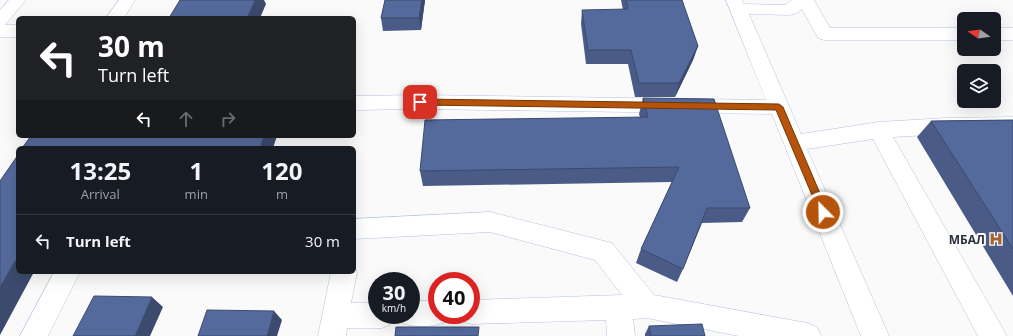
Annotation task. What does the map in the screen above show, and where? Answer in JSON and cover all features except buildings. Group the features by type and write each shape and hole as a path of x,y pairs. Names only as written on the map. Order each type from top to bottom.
{"street":[{"path":"0,22 18,0"},
{"path":"116,16 127,0"},
{"path":"875,336 736,5 789,10 804,0 824,34 957,34"},
{"path":"0,31 16,31"},
{"path":"1001,34 1013,34"},
{"path":"356,103 420,102 779,107"},
{"path":"794,142 879,130 946,126 1013,125"},
{"path":"879,130 993,336"},
{"path":"356,229 490,222 603,252 647,306"},
{"path":"34,336 66,274"},
{"path":"344,274 334,326 368,318"},
{"path":"480,312 647,306 807,336"},
{"path":"618,307 621,336"}],"place":[{"name":"МБАЛ","path":"996,239"}],"route":[{"path":"420,102 779,107 823,212"}]}
